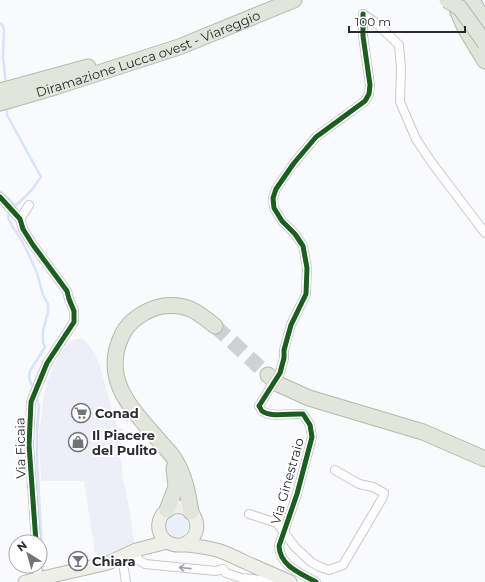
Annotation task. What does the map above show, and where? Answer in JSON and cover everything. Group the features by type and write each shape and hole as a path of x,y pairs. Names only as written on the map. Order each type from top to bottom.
{"highway":[{"name":"Diramazione Lucca ovest - Viareggio","path":"0,92 95,64 177,37 262,5 294,0"},
{"path":"448,0 460,8 485,42"},
{"path":"452,0 465,28 485,61"},
{"path":"472,0 485,23"},
{"name":"Diramazione Lucca ovest - Viareggio","path":"0,103 56,87 179,47 262,5"},
{"path":"194,519 187,489 175,459 132,409 122,394 116,379 114,368 115,356 118,342 124,331 144,313 160,307 178,306 188,308 198,312 215,326"},
{"path":"273,379 278,384 309,398 423,432 485,459"},
{"path":"167,450 174,469 176,487 167,510"}],"main road":[{"path":"166,542 160,533 160,518 167,510 180,507 186,509 194,519 205,538 222,552"},
{"path":"48,571 108,563 130,553 166,542 175,545 184,544 189,542 194,537 194,519"},
{"path":"130,553 159,524"},
{"path":"184,544 222,552 286,580"},
{"path":"25,582 35,574"}],"street":[{"path":"273,379 291,325 306,294 307,268 303,246 295,234 282,221 274,208 273,198 276,189 294,163 316,137 364,101 369,94 370,85 368,61 363,36 362,14 375,22 399,45 401,68 400,102 416,139 432,163 485,233"},
{"name":"Via Ficaia","path":"0,197 20,220 23,229 33,245 67,291 74,310 74,322 47,363 31,402 29,445 35,534"},
{"path":"20,220 28,205"},
{"name":"Via Ginestraio","path":"273,379 259,406 262,411 274,415 294,413 303,414 310,425 312,437 297,494 283,531 279,546 279,553 286,565 316,582"},
{"path":"249,514 277,523 295,547 316,564 329,570 343,565 384,493 373,487 359,484 335,470"},
{"path":"222,552 223,569 226,573 241,578 275,581 286,580"},
{"path":"130,553 140,561 151,565 216,571 223,569"},
{"path":"126,582 130,553"}],"shaded area":[{"path":"75,339 83,339 89,345 98,360 116,423 119,428 123,429 120,453 134,543 133,546 96,560 84,481 41,481 39,435 44,395 48,380 59,354 67,344"},
{"path":"177,515 181,516 187,522 187,530 181,536 177,537 173,536 167,530 166,526 167,522 173,516"}],"waterway":[{"path":"0,23 3,26 4,31 3,58 6,85"},
{"path":"7,106 7,115 41,177 30,192 9,212 8,218 28,253 37,273 43,295 48,304 48,312 43,331 43,342 45,347 30,371 29,378 34,390"},
{"path":"0,191 15,205"},
{"path":"36,397 39,406 37,458 41,534"}],"tunnel":[{"path":"215,326 268,375"}],"cycle path":[{"path":"316,582 287,564 280,553 279,546 297,494 312,437 310,425 303,414 271,414 262,411 259,406 280,373 284,358 284,350 291,325 306,294 307,268 303,246 295,234 282,221 274,208 273,198 276,189 294,163 316,137 365,101 369,94 370,85 363,36 363,14"},
{"path":"0,197 20,219 23,229 33,245 67,291 74,311 74,322 47,363 31,402 29,445 35,534"}],"place":[{"name":"Conad","path":"81,413"},
{"name":"Il Piacere del Pulito","path":"78,442"},
{"name":"Chiara","path":"78,561"}]}
